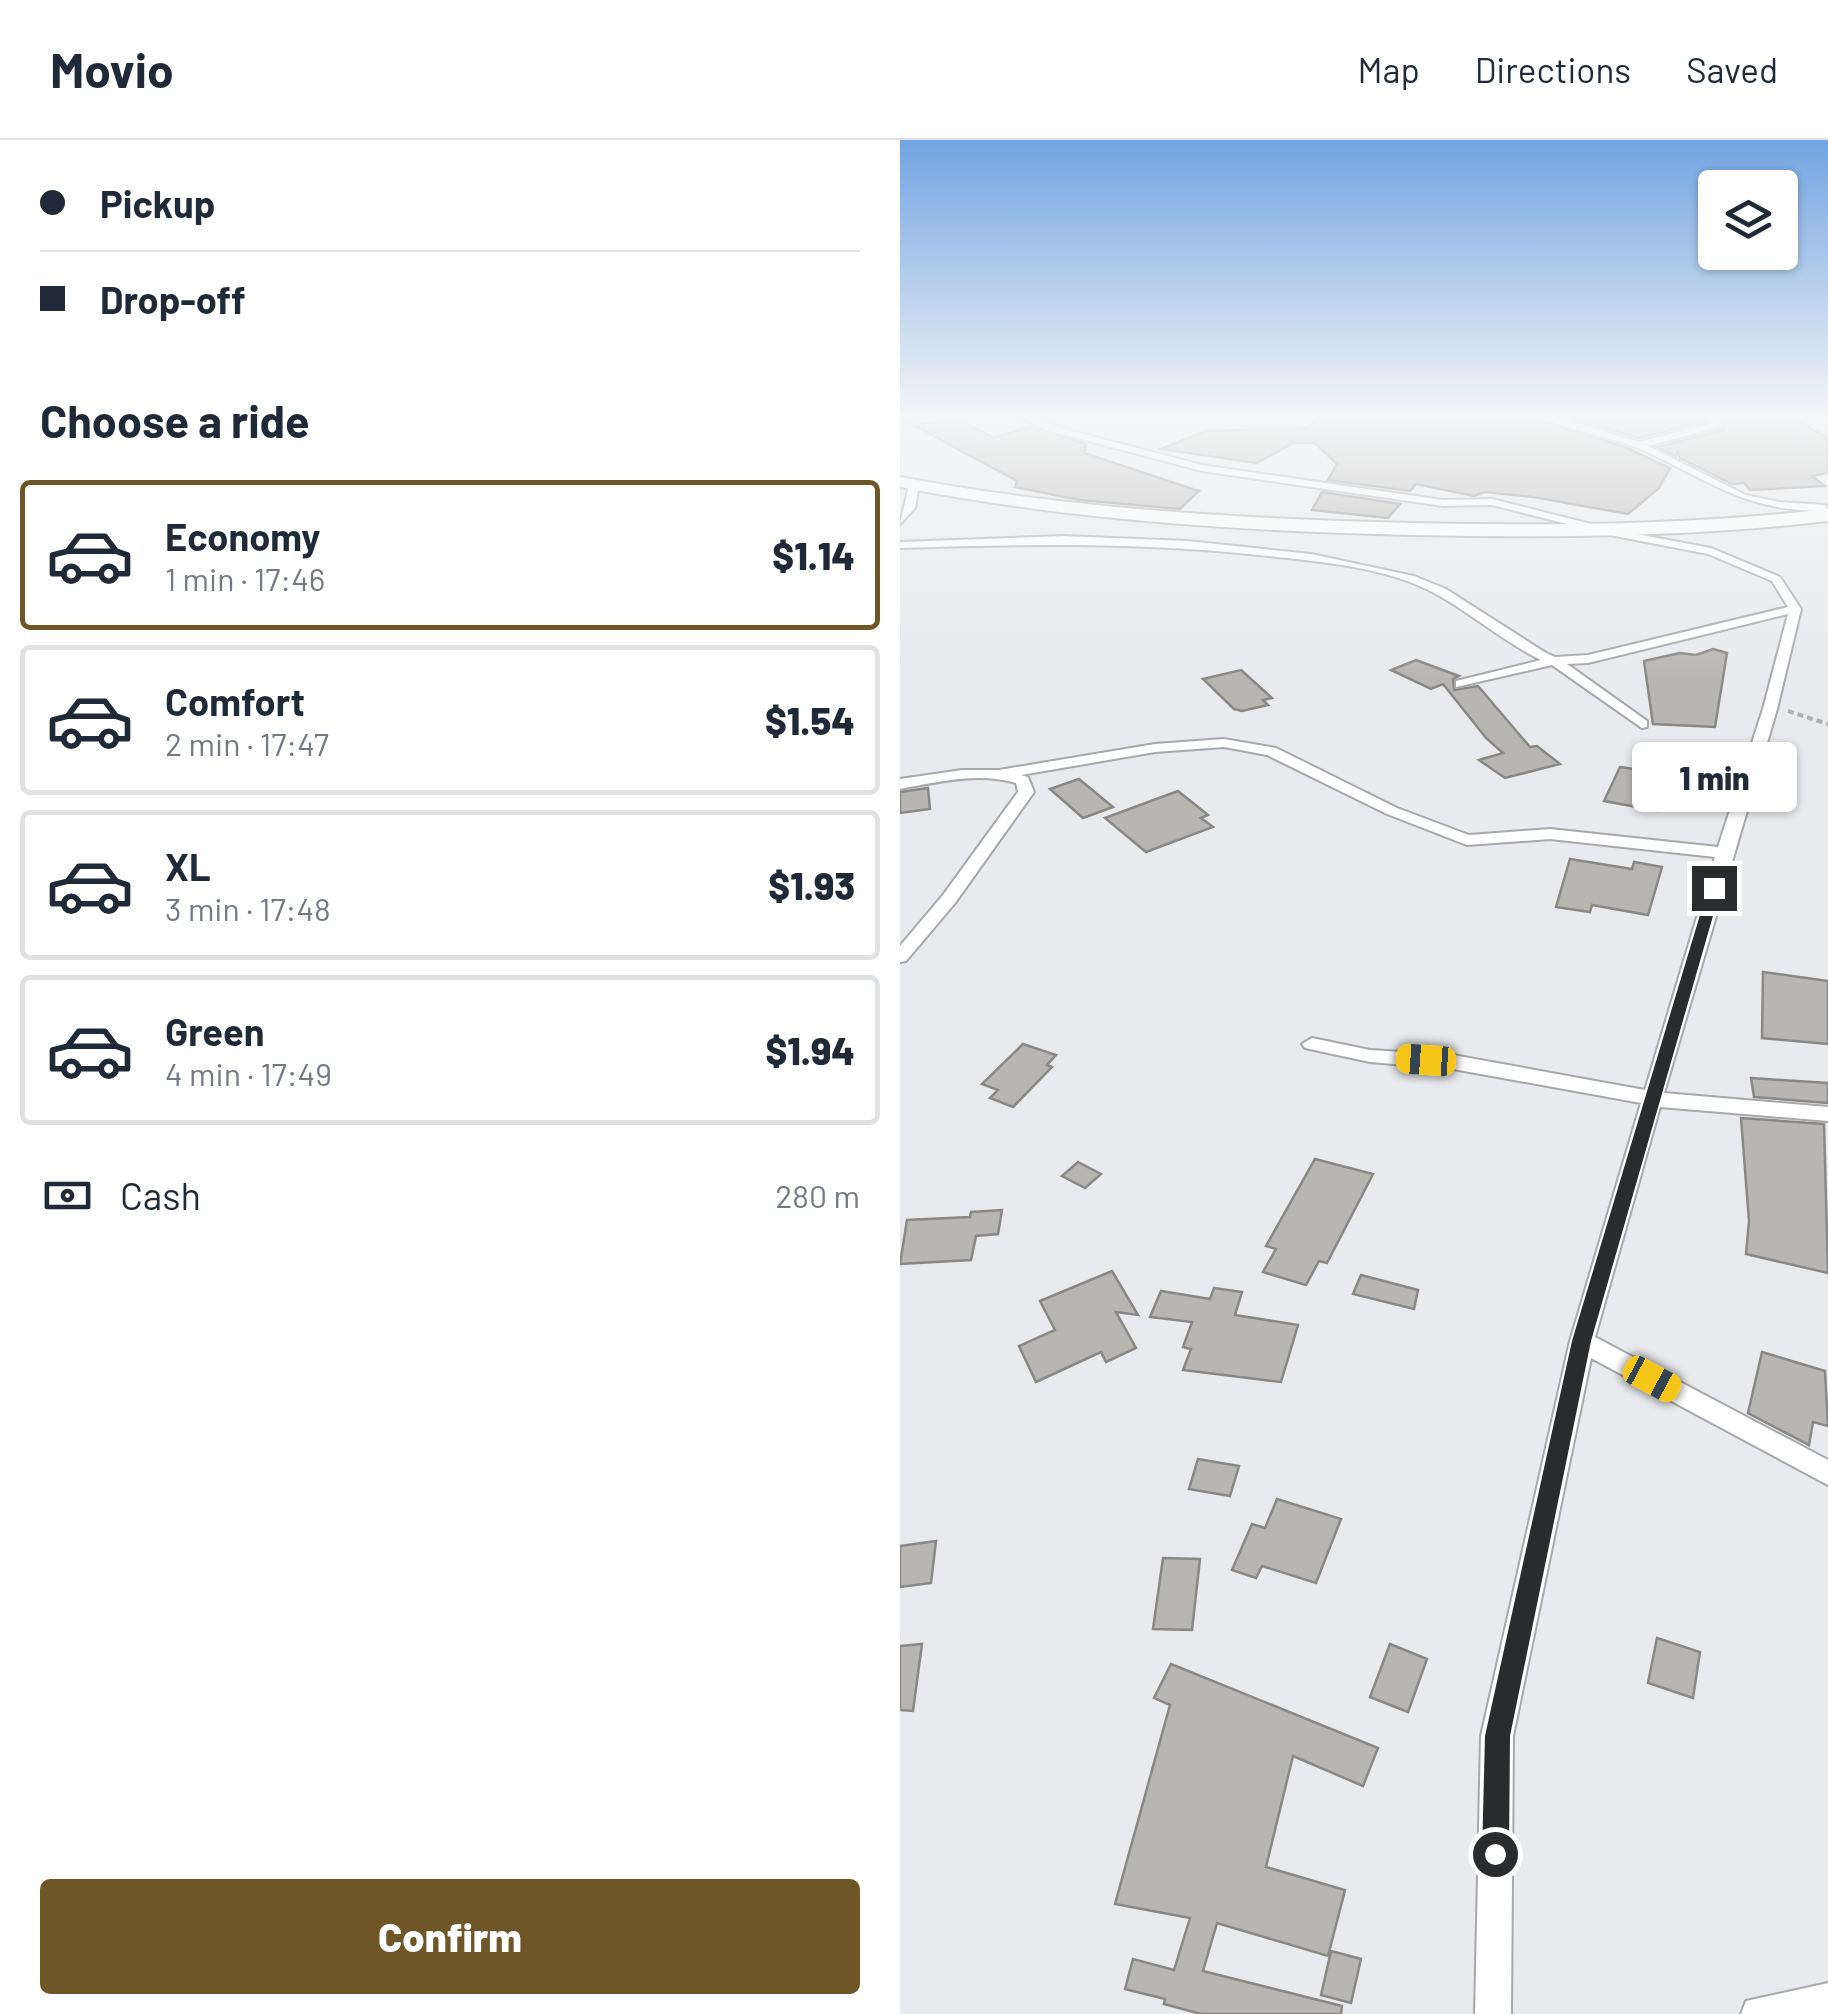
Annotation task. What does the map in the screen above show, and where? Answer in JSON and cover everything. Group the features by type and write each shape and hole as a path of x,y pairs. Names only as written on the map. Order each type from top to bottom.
{"highway":[{"path":"1032,504 1235,523 1615,533 1827,511"}],"street":[{"path":"1493,2014 1498,1736 1582,1341 1656,1097 1724,852 1770,709 1794,609 1776,579 1738,559 1502,504"},
{"path":"1773,504 1827,511"},
{"path":"900,545 1116,540 1311,557 1427,584 1554,661 1642,724"},
{"path":"1461,684 1554,661 1588,659 1794,609"},
{"path":"900,784 974,772 1004,773 1155,748 1224,743 1271,751 1392,811 1468,840 1550,834 1724,852"},
{"path":"900,957 1026,792 1024,780 1004,773"},
{"path":"1312,1044 1370,1056 1453,1062 1679,1103 1828,1114"},
{"path":"1582,1341 1828,1473"},
{"path":"1759,2014 1828,2001"}],"path":[{"path":"1770,709 1828,724"}],"building":[{"path":"1129,504 1185,504 1180,509"},
{"path":"1315,504 1400,504 1388,518 1312,510"},
{"path":"1575,504 1639,504 1628,514"},
{"path":"1713,649 1727,653 1715,727 1653,724 1644,661"},
{"path":"1416,660 1459,676 1453,679 1454,690 1478,686 1530,747 1537,746 1560,764 1505,778 1479,760 1503,753 1443,684 1431,689 1391,670"},
{"path":"1241,670 1272,698 1263,700 1268,705 1234,709 1203,679"},
{"path":"1620,767 1675,775 1659,811 1604,801"},
{"path":"1079,779 1113,807 1083,818 1050,789"},
{"path":"928,788 930,809 900,813 900,792"},
{"path":"1178,791 1208,815 1201,818 1213,827 1146,852 1105,818"},
{"path":"1570,859 1632,869 1634,862 1662,867 1648,915 1592,905 1590,912 1556,907"},
{"path":"1763,972 1828,981 1828,1044 1762,1038"},
{"path":"1023,1044 1056,1055 1047,1065 1052,1067 1013,1107 990,1098 998,1090 982,1084"},
{"path":"1751,1078 1828,1083 1828,1103 1754,1097"},
{"path":"1741,1118 1824,1124 1828,1273 1746,1254 1749,1221"},
{"path":"1315,1159 1373,1174 1327,1263 1319,1261 1306,1285 1263,1272 1276,1249 1266,1246"},
{"path":"1078,1162 1101,1174 1085,1188 1062,1176"},
{"path":"1002,1210 998,1234 976,1236 971,1260 900,1264 907,1220 970,1217 971,1212"},
{"path":"1112,1271 1138,1315 1116,1312 1136,1348 1106,1362 1101,1352 1036,1382 1019,1346 1055,1330 1040,1301"},
{"path":"1361,1275 1418,1290 1414,1309 1353,1294"},
{"path":"1214,1288 1242,1292 1235,1315 1298,1325 1281,1382 1183,1370 1191,1349 1183,1347 1192,1322 1150,1317 1161,1291 1210,1299"},
{"path":"1762,1352 1825,1371 1828,1426 1813,1422 1809,1445 1748,1413"},
{"path":"1198,1459 1239,1466 1230,1496 1189,1489"},
{"path":"1277,1499 1341,1519 1316,1583 1262,1566 1256,1578 1232,1570 1252,1524 1265,1528"},
{"path":"936,1541 931,1583 900,1587 900,1546"},
{"path":"1163,1558 1200,1559 1192,1630 1153,1629"},
{"path":"1657,1638 1700,1652 1693,1698 1648,1683"},
{"path":"922,1644 913,1711 900,1710 900,1646"},
{"path":"1390,1644 1427,1659 1408,1712 1370,1697"},
{"path":"1171,1664 1378,1748 1363,1786 1293,1756 1266,1867 1345,1890 1328,1956 1217,1923 1203,1971 1342,2006 1341,2014 1201,2014 1125,1989 1133,1959 1174,1970 1190,1918 1115,1904 1170,1705 1154,1698"},
{"path":"1331,1951 1361,1959 1351,2003 1321,1995"}],"route":[{"path":"1495,1854 1498,1736 1582,1341 1714,888"}]}
